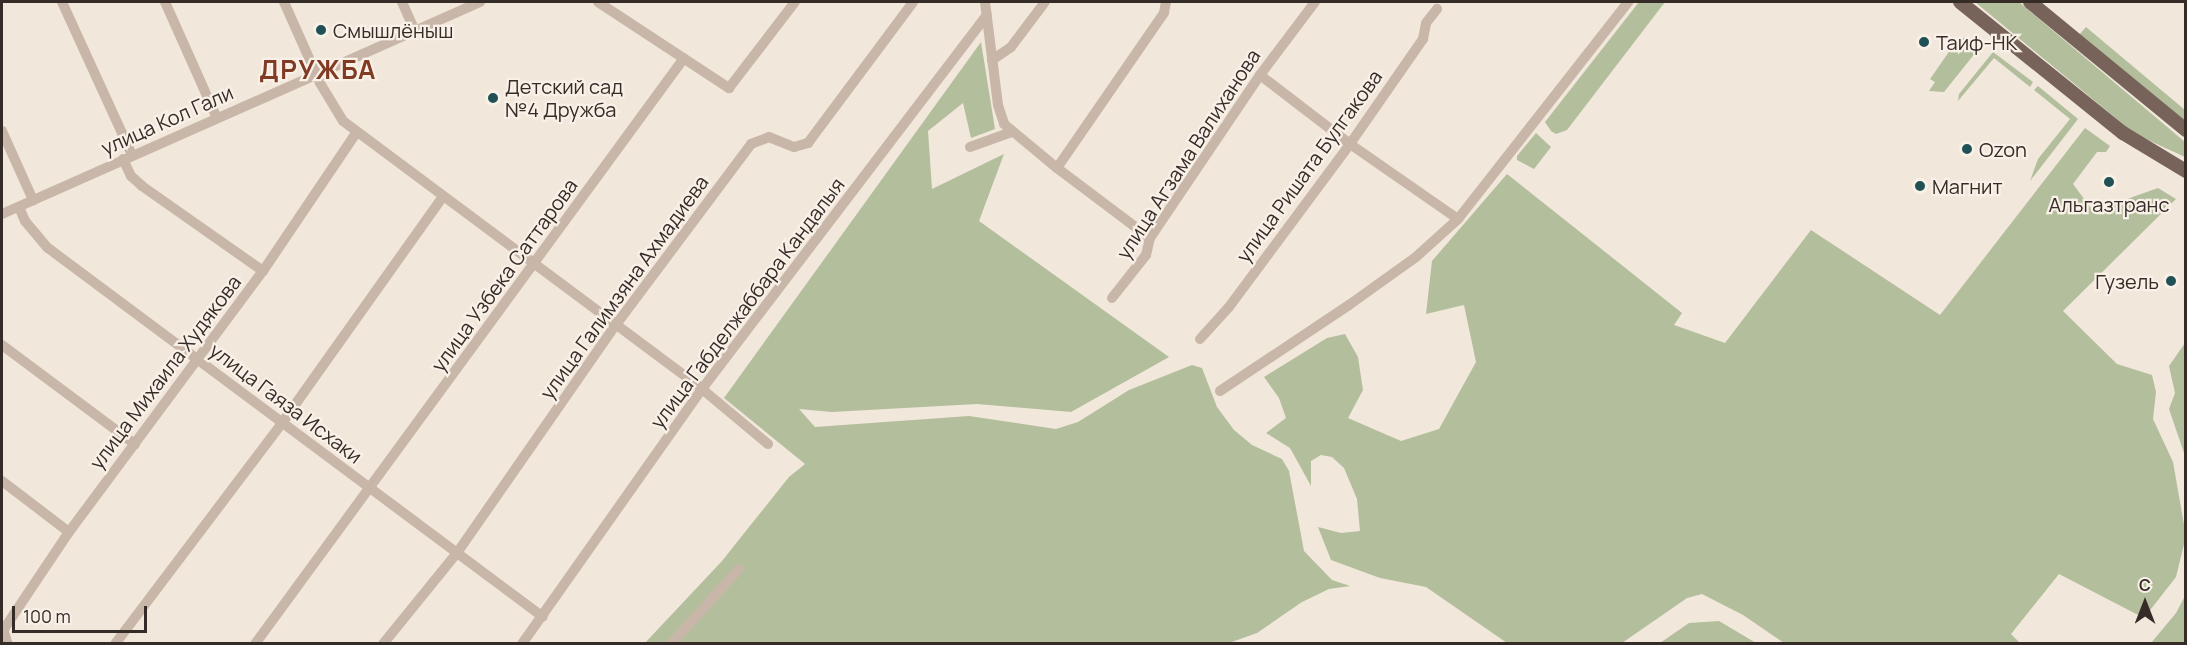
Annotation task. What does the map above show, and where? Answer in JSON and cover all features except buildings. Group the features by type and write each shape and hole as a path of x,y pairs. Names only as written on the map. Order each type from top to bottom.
{"main road":[{"path":"1960,2 2123,133 2185,170"},
{"path":"2030,2 2186,130"}],"street":[{"path":"62,2 128,157 131,177 263,271"},
{"path":"165,2 217,118"},
{"path":"284,2 317,75 343,122 533,266 702,389 768,444"},
{"path":"402,2 415,31"},
{"name":"улица Кол Гали","path":"2,214 480,2"},
{"path":"598,2 729,88 795,2"},
{"name":"улица Галимзяна Ахмадиева","path":"383,644 457,553 615,326 751,144 769,137 794,147 808,143 913,2"},
{"path":"985,2 998,105 1004,124 1057,168 1150,238"},
{"path":"992,60 1011,47 1046,2"},
{"path":"1057,168 1164,13 1166,2"},
{"name":"улица Агзама Валиханова","path":"1112,298 1146,255 1150,238 1260,75 1315,2"},
{"path":"1220,391 1358,298 1416,256 1458,219 1628,2"},
{"name":"улица Ришата Булгакова","path":"1200,339 1229,307 1350,144 1423,39 1426,23 1437,9"},
{"name":"улица Габделжаббара Кандалыя","path":"522,644 702,389 987,15"},
{"name":"улица Узбека Саттарова","path":"255,644 684,58"},
{"path":"1260,75 1350,144 1458,219"},
{"path":"2,132 33,200"},
{"path":"970,147 1012,132"},
{"name":"улица Михаила Худякова","path":"2,629 69,532 263,271 356,133"},
{"path":"115,644 282,423 442,198"},
{"name":"улица Гаяза Исхаки","path":"19,207 25,221 48,248 543,617"},
{"path":"2,345 135,444"},
{"path":"2,481 69,532"},
{"path":"671,644 739,569"},
{"path":"2,629 8,644"}],"green space":[{"path":"1639,2 1665,2 1567,130 1556,134 1551,131 1545,122"},
{"path":"1975,2 2019,2 2185,142 2185,157 2135,134"},
{"path":"2086,27 2185,110 2185,127 2078,36"},
{"path":"1968,37 1980,47 1944,92 1929,91 1935,82 1930,79 1958,39"},
{"path":"981,42 995,129 971,138 963,103 928,131 932,189 1004,154 979,221 1169,357 1071,412 977,404 832,412 799,409 815,427 969,416 1056,429 1078,422 1129,390 1192,365 1202,368 1217,407 1234,430 1252,445 1282,459 1289,471 1304,551 1332,580 1350,586 1329,589 1302,602 1257,633 1229,643 644,644 722,561 789,477 805,464 724,398"},
{"path":"1993,52 2033,82 2030,87 1994,58 1958,101 1959,94"},
{"path":"2038,86 2078,119 2030,181 2038,159 2070,119 2034,90"},
{"path":"2085,128 2110,146 2106,152 2097,152 2073,184 2093,211 2158,188 2176,199 2063,311 2117,364 2152,375 2156,392 2153,419 2173,462 2186,536 2176,577 2144,618 2059,574 2011,634 2020,643 1784,643 1743,615 1702,594 1687,598 1622,643 1507,643 1426,587 1380,578 1331,560 1318,527 1341,533 1360,531 1357,499 1344,468 1332,457 1321,455 1311,461 1311,486 1290,448 1266,433 1286,418 1279,398 1264,377 1327,338 1345,334 1358,357 1363,390 1348,418 1401,441 1439,429 1476,362 1464,305 1426,314 1432,261 1507,174 1682,313 1674,325 1725,343 1811,230 1940,315"},
{"path":"1536,133 1551,147 1534,169 1517,160 1517,156"},
{"path":"2185,343 2185,456 2169,409 2175,393 2169,366"},
{"path":"2185,596 2185,643 2151,643 2176,613"},
{"path":"1719,621 1756,643 1660,643 1689,623"}],"place":[{"name":"Смышлёныш","path":"321,30"},
{"name":"Таиф-НК","path":"1924,42"},
{"name":"Детский сад №4 Дружба","path":"493,98"},
{"name":"Ozon","path":"1967,149"},
{"name":"Альгазтранс","path":"2109,182"},
{"name":"Магнит","path":"1920,186"},
{"name":"Гузель","path":"2171,281"}],"district":[{"name":"ДРУЖБА","path":"318,70"}]}
